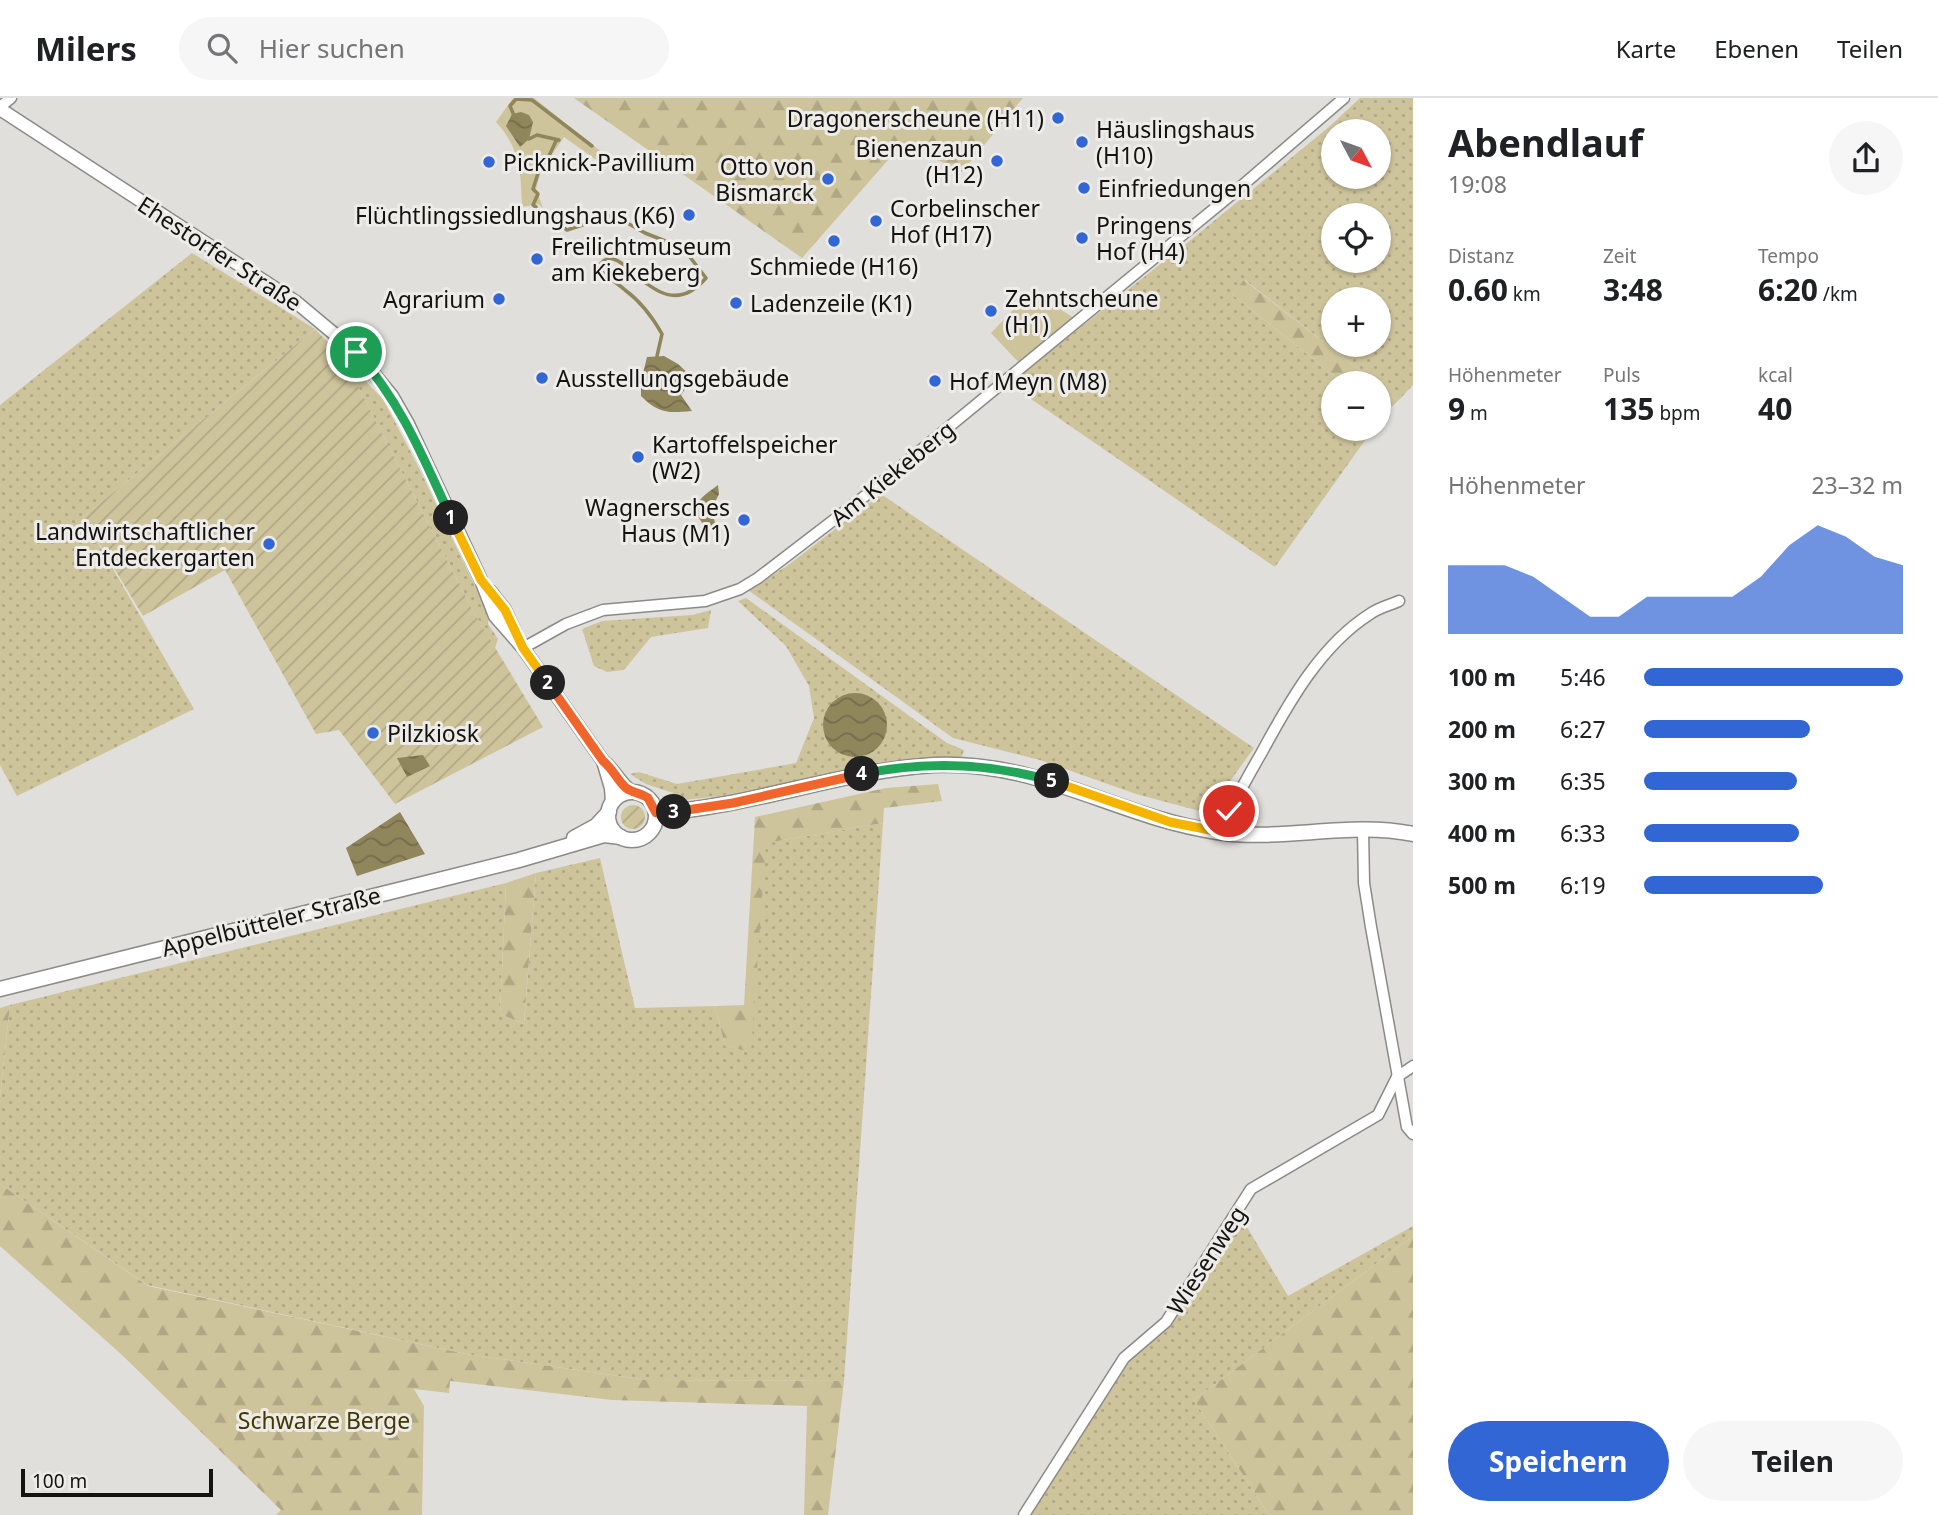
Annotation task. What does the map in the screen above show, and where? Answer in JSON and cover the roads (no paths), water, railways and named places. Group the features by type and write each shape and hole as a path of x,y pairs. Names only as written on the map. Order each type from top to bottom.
{"main road":[{"path":"656,813 733,803 868,773 959,765 1043,778 1170,822 1220,832 1261,834 1363,830 1413,834"},
{"path":"632,792 648,798 656,813 654,827 647,835 634,839 621,837 612,828 611,807 622,794 632,792"},
{"name":"Appelbütteler Straße","path":"541,854 601,822 611,807"},
{"name":"Appelbütteler Straße","path":"0,989 541,854 604,835 621,837"}],"street":[{"path":"0,108 11,98"},
{"name":"Am Kiekeberg","path":"523,648 566,624 603,610 705,601 740,589 758,578 865,496 1237,190 1344,98"},
{"name":"Ehestorfer Straße","path":"0,108 296,302 356,352 392,396 408,424 481,580 495,616 523,648 603,761 632,792"},
{"path":"1220,832 1280,718 1305,681 1338,640 1355,624 1372,612 1399,601"},
{"name":"Ehestorfer Straße","path":"603,761 611,788 611,807"},
{"path":"1363,830 1364,884 1410,1130"},
{"path":"1398,1077 1413,1066"},
{"name":"Wiesenweg","path":"1024,1515 1124,1357 1166,1322 1251,1189 1377,1115 1398,1077"}],"water":[{"path":"521,112 529,115 533,122 529,139 520,147 506,126 512,114"},
{"path":"664,356 693,378 681,395 692,411 664,411 641,396 641,382 647,357"},
{"path":"718,485 719,494 711,510 717,528 710,532 698,517 696,506"},
{"path":"855,693 873,699 881,707 887,725 881,743 873,751 855,757 837,751 829,743 823,725 829,707 837,699"},
{"path":"423,755 430,766 407,777 397,758"},
{"path":"400,812 425,854 357,876 346,848"}],"waterway":[{"path":"515,118 510,106 516,99 532,100 592,146"},
{"path":"527,136 529,139 537,135 559,140 539,170 533,189 538,194 533,205 536,207"},
{"path":"541,212 567,230 613,215 645,233 683,248 706,278 688,293 671,295 656,290 617,260 607,259 598,268 636,299 655,322 662,334 657,356"}],"place":[{"name":"Dragonerscheune (H11)","path":"1058,118"},
{"name":"Häuslingshaus (H10)","path":"1082,142"},
{"name":"Bienenzaun (H12)","path":"997,161"},
{"name":"Picknick-Pavillium","path":"489,162"},
{"name":"Otto von Bismarck","path":"828,179"},
{"name":"Einfriedungen","path":"1084,188"},
{"name":"Flüchtlingssiedlungshaus (K6)","path":"689,215"},
{"name":"Corbelinscher Hof (H17)","path":"876,221"},
{"name":"Pringens Hof (H4)","path":"1082,238"},
{"name":"Schmiede (H16)","path":"834,241"},
{"name":"Freilichtmuseum am Kiekeberg","path":"537,259"},
{"name":"Agrarium","path":"499,299"},
{"name":"Ladenzeile (K1)","path":"736,303"},
{"name":"Zehntscheune (H1)","path":"991,311"},
{"name":"Ausstellungsgebäude","path":"542,378"},
{"name":"Hof Meyn (M8)","path":"935,381"},
{"name":"Kartoffelspeicher (W2)","path":"638,457"},
{"name":"Wagnersches Haus (M1)","path":"744,520"},
{"name":"Landwirtschaftlicher Entdeckergarten","path":"269,544"},
{"name":"Pilzkiosk","path":"373,733"}],"park label":[{"name":"Schwarze Berge","path":"324,1420"}]}
